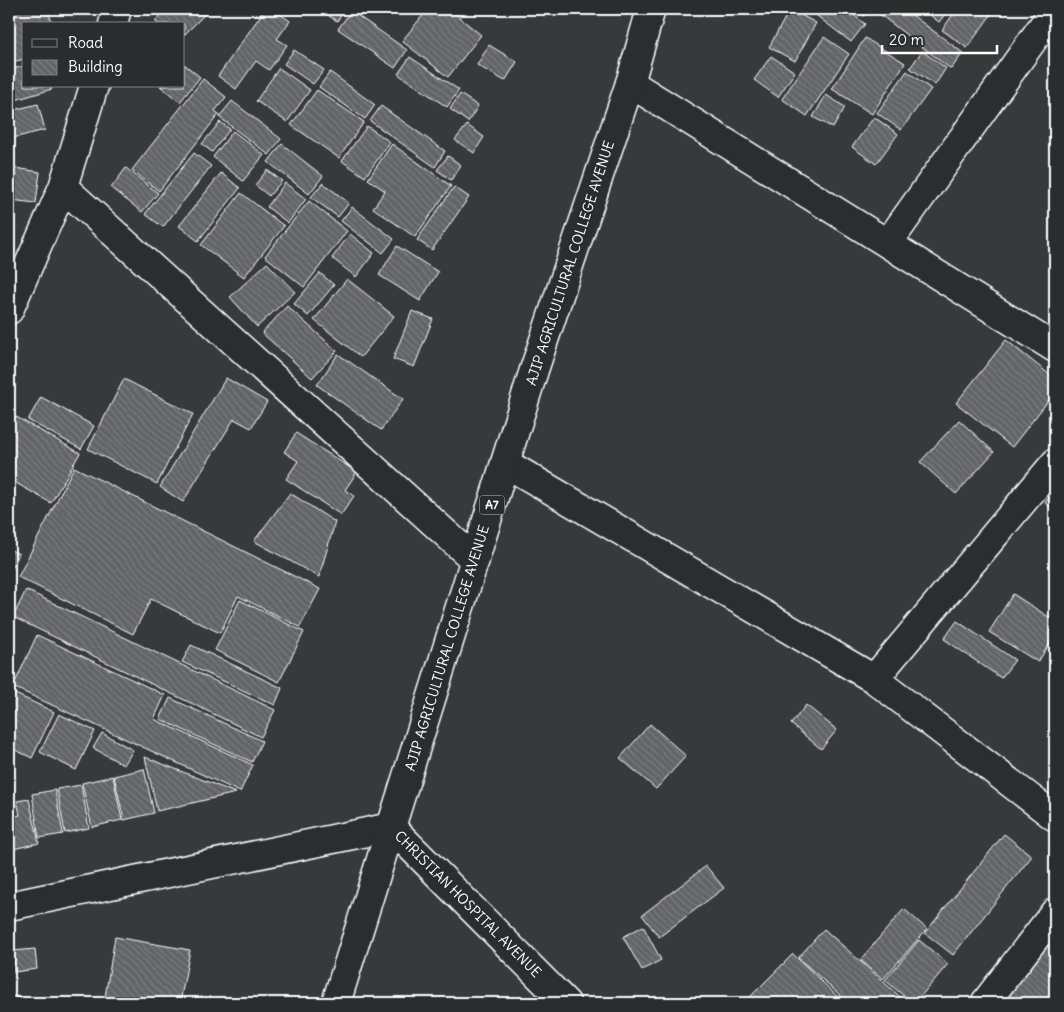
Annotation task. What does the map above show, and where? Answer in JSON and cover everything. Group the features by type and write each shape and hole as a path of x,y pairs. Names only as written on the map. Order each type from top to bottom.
{"street":[{"path":"114,22 118,9"},
{"name":"AJIP AGRICULTURAL COLLEGE AVENUE","path":"336,1003 537,360 630,83 651,9"},
{"path":"888,242 1055,9"},
{"path":"630,83 888,242 1055,348"},
{"path":"9,310 63,187 93,88"},
{"path":"63,187 474,560"},
{"path":"506,463 874,679 1055,817"},
{"path":"874,679 1055,463"},
{"path":"9,906 391,827"},
{"name":"CHRISTIAN HOSPITAL AVENUE","path":"391,827 566,1003"},
{"path":"984,1003 1055,912"}],"building":[{"path":"9,9 48,9 51,22 22,22 22,60 9,63"},
{"path":"166,9 210,9 185,34 185,22 155,21"},
{"path":"265,9 273,9 290,21 277,39 287,45 269,70 256,61 236,89 218,76"},
{"path":"318,9 346,9 337,21"},
{"path":"428,9 449,9 481,35 448,77 402,41"},
{"path":"790,9 816,23 795,61 769,47"},
{"path":"808,9 846,9 865,24 851,42"},
{"path":"854,9 869,9 864,16"},
{"path":"881,9 904,9 963,53 951,69 878,13"},
{"path":"922,9 949,9 939,22"},
{"path":"957,9 995,9 967,48 942,30"},
{"path":"351,11 407,50 395,68 338,29"},
{"path":"824,37 849,54 807,116 782,99"},
{"path":"865,38 905,63 872,114 832,89"},
{"path":"489,45 517,62 505,81 477,65"},
{"path":"294,50 324,70 313,84 284,64"},
{"path":"922,51 946,68 935,85 910,68"},
{"path":"771,56 795,72 778,97 754,80"},
{"path":"410,57 459,90 447,107 398,74"},
{"path":"185,65 200,77 180,102 162,88 185,88"},
{"path":"22,67 22,88 52,89 9,102 9,70"},
{"path":"279,68 310,90 287,122 256,101"},
{"path":"907,71 931,89 901,130 877,113"},
{"path":"330,72 375,105 365,119 319,87"},
{"path":"203,79 226,97 215,111 219,114 159,191 132,170"},
{"path":"317,90 364,122 339,158 291,125"},
{"path":"460,94 478,106 468,122 450,109"},
{"path":"826,95 845,107 833,128 813,117"},
{"path":"232,101 281,139 269,155 219,117"},
{"path":"38,104 45,130 9,139 9,111"},
{"path":"381,106 445,151 435,167 370,121"},
{"path":"874,117 898,134 876,164 852,147"},
{"path":"220,122 230,129 212,152 202,144"},
{"path":"467,125 484,137 474,153 455,140"},
{"path":"367,126 390,142 365,177 342,161"},
{"path":"233,131 264,155 243,181 213,157"},
{"path":"282,144 323,176 309,194 268,162"},
{"path":"392,144 451,186 415,237 373,208 385,191 368,179"},
{"path":"194,153 211,166 163,227 145,214"},
{"path":"448,156 461,165 451,180 437,170"},
{"path":"15,168 40,172 36,203 10,200"},
{"path":"126,168 158,193 142,212 111,188"},
{"path":"267,170 282,181 269,196 255,185"},
{"path":"221,173 240,188 198,241 179,226"},
{"path":"285,183 306,199 288,223 267,207"},
{"path":"323,183 349,203 338,217 311,197"},
{"path":"454,187 469,197 432,250 417,240"},
{"path":"241,193 284,226 244,277 201,245"},
{"path":"309,201 347,231 304,287 265,256"},
{"path":"352,207 394,239 383,253 341,221"},
{"path":"350,234 374,253 356,277 332,258"},
{"path":"397,246 438,272 420,301 379,275"},
{"path":"267,263 295,292 257,327 230,297"},
{"path":"320,273 334,285 308,316 294,304"},
{"path":"347,279 394,316 361,357 314,320"},
{"path":"287,306 337,351 312,378 262,333"},
{"path":"412,311 433,319 414,367 393,359"},
{"path":"1006,340 1055,379 1055,392 1012,447 956,403"},
{"path":"338,354 403,399 381,430 317,385"},
{"path":"226,378 267,402 251,428 234,419 183,502 160,487"},
{"path":"124,379 193,414 157,484 88,449"},
{"path":"41,397 94,426 81,449 28,420"},
{"path":"11,414 80,453 51,503 9,479 9,417"},
{"path":"959,420 994,452 956,494 920,462"},
{"path":"296,433 357,472 345,490 354,496 341,515 286,479 298,461 284,452"},
{"path":"74,467 320,589 300,627 238,596 220,633 151,599 133,634 18,577"},
{"path":"1055,488 1055,510 1045,503"},
{"path":"290,493 335,522 319,577 254,541"},
{"path":"9,549 19,554 9,575"},
{"path":"26,590 275,710 261,737 13,617"},
{"path":"1013,594 1055,621 1055,635 1038,662 989,632"},
{"path":"240,600 304,632 279,682 215,650"},
{"path":"957,621 1015,660 1001,678 944,639"},
{"path":"37,635 165,695 154,719 253,765 240,792 13,687"},
{"path":"191,645 282,688 275,705 182,662"},
{"path":"9,691 54,712 32,758 9,747"},
{"path":"170,698 262,741 252,762 160,719"},
{"path":"806,705 837,730 821,749 791,724"},
{"path":"59,714 95,731 76,770 40,752"},
{"path":"650,724 686,756 656,789 620,758"},
{"path":"102,733 133,750 124,765 93,748"},
{"path":"145,757 236,793 157,811"},
{"path":"144,769 154,813 124,820 114,776"},
{"path":"113,776 122,820 92,827 82,783"},
{"path":"81,785 89,828 65,833 57,789"},
{"path":"55,790 63,834 39,838 32,794"},
{"path":"29,799 39,843 9,850 9,818 20,815 17,801"},
{"path":"1004,834 1032,856 953,955 925,933"},
{"path":"706,866 724,888 659,937 642,915"},
{"path":"904,909 927,929 883,979 860,960"},
{"path":"1055,923 1055,1002 992,1003"},
{"path":"643,926 661,960 642,970 623,937"},
{"path":"824,929 907,1003 849,1003 798,958"},
{"path":"115,937 190,950 180,1003 104,1003"},
{"path":"919,940 948,964 915,1003 912,1003 885,980"},
{"path":"35,949 37,969 14,972 12,951"},
{"path":"793,954 844,1003 744,1003"},
{"path":"12,996 49,1002 11,1003"},
{"path":"53,998 75,1003 52,1003"}]}
